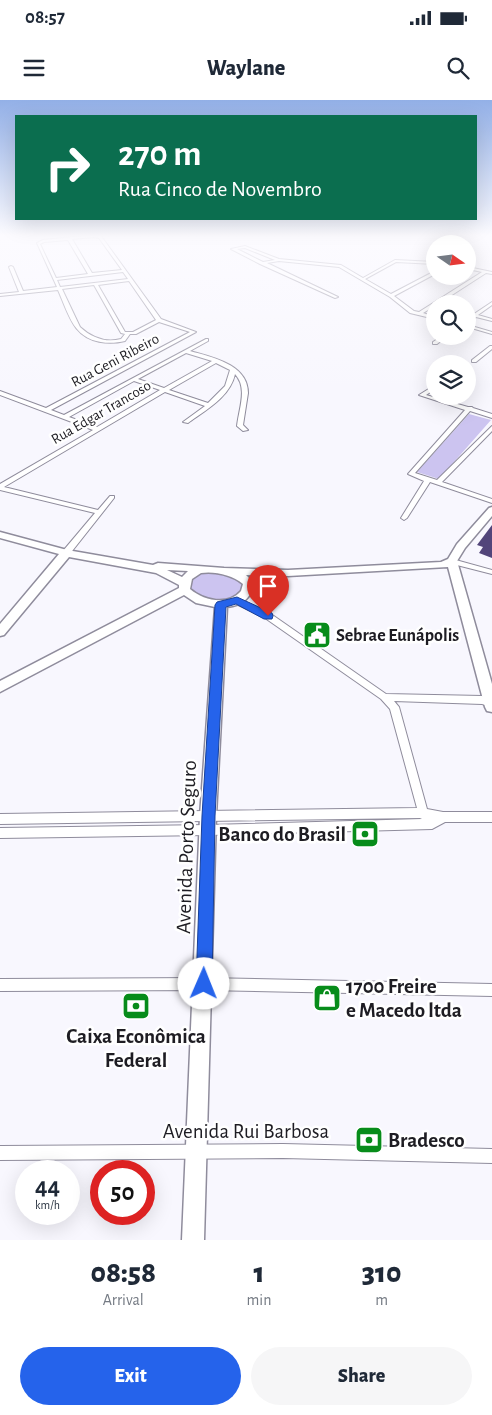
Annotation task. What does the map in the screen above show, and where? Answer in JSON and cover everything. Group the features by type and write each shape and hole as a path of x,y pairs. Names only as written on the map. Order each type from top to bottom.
{"main road":[{"path":"148,567 177,566 225,571 288,573 431,567 448,564 452,561 461,546 492,510"},
{"path":"0,535 66,553 148,567 167,573 185,586 199,601 221,605 237,601 247,593 248,582"},
{"path":"2,627 66,553"},
{"path":"452,561 492,704"},
{"path":"0,687 185,586 191,572 206,569"},
{"path":"225,571 248,582 263,576 288,573"},
{"name":"Avenida Porto Seguro","path":"193,1240 204,984 208,823 221,605"}],"street":[{"path":"19,288 21,292"},
{"path":"0,295 56,288"},
{"path":"58,288 78,328 83,333 109,342 123,340 128,334"},
{"path":"98,288 123,333 128,334 160,320 136,288"},
{"path":"317,288 336,297"},
{"path":"379,288 412,312 426,316"},
{"path":"392,296 406,288"},
{"path":"419,314 460,288"},
{"path":"476,314 492,303"},
{"path":"476,315 492,320"},
{"name":"Rua Geni Ribeiro","path":"47,410 194,332 160,320"},
{"path":"476,328 492,333"},
{"path":"65,416 206,340"},
{"path":"177,342 193,347"},
{"path":"476,359 492,347"},
{"path":"186,351 227,365 242,376 245,384 240,425 245,430"},
{"name":"Rua Edgar Trancoso","path":"0,487 96,429 216,361"},
{"path":"186,422 227,389 232,380 233,370"},
{"path":"133,379 207,405"},
{"path":"2,395 65,416 96,429"},
{"path":"459,405 489,415 492,409"},
{"path":"470,408 411,474 492,501"},
{"path":"438,483 492,428"},
{"path":"404,518 428,480"},
{"path":"0,487 99,512"},
{"path":"66,553 112,496"},
{"path":"452,561 492,572"},
{"path":"237,601 268,616 384,697 394,707 398,715 423,813 432,824"},
{"path":"384,697 482,700 492,704"},
{"path":"0,833 423,813 443,817 492,817"},
{"path":"0,819 208,823 432,824 443,817"},
{"path":"0,985 204,984 492,990"},
{"name":"Avenida Rui Barbosa","path":"0,1153 283,1151 492,1156"}],"shaded area":[{"path":"469,414 491,420 439,479 417,472"},
{"path":"207,572 227,576 242,583 245,588 238,595 226,600 214,602 203,600 190,589 191,581 196,574"}],"building":[{"path":"492,525 492,558 479,553 483,547 477,545"}],"place":[{"name":"Sebrae Eunápolis","path":"317,635"},
{"name":"Banco do Brasil","path":"365,834"},
{"name":"1700 Freire e Macedo ltda","path":"327,998"},
{"name":"Caixa Econômica Federal","path":"136,1006"},
{"name":"Bradesco","path":"369,1140"}],"route":[{"path":"204,984 208,816 221,605 237,601 268,616"}]}
